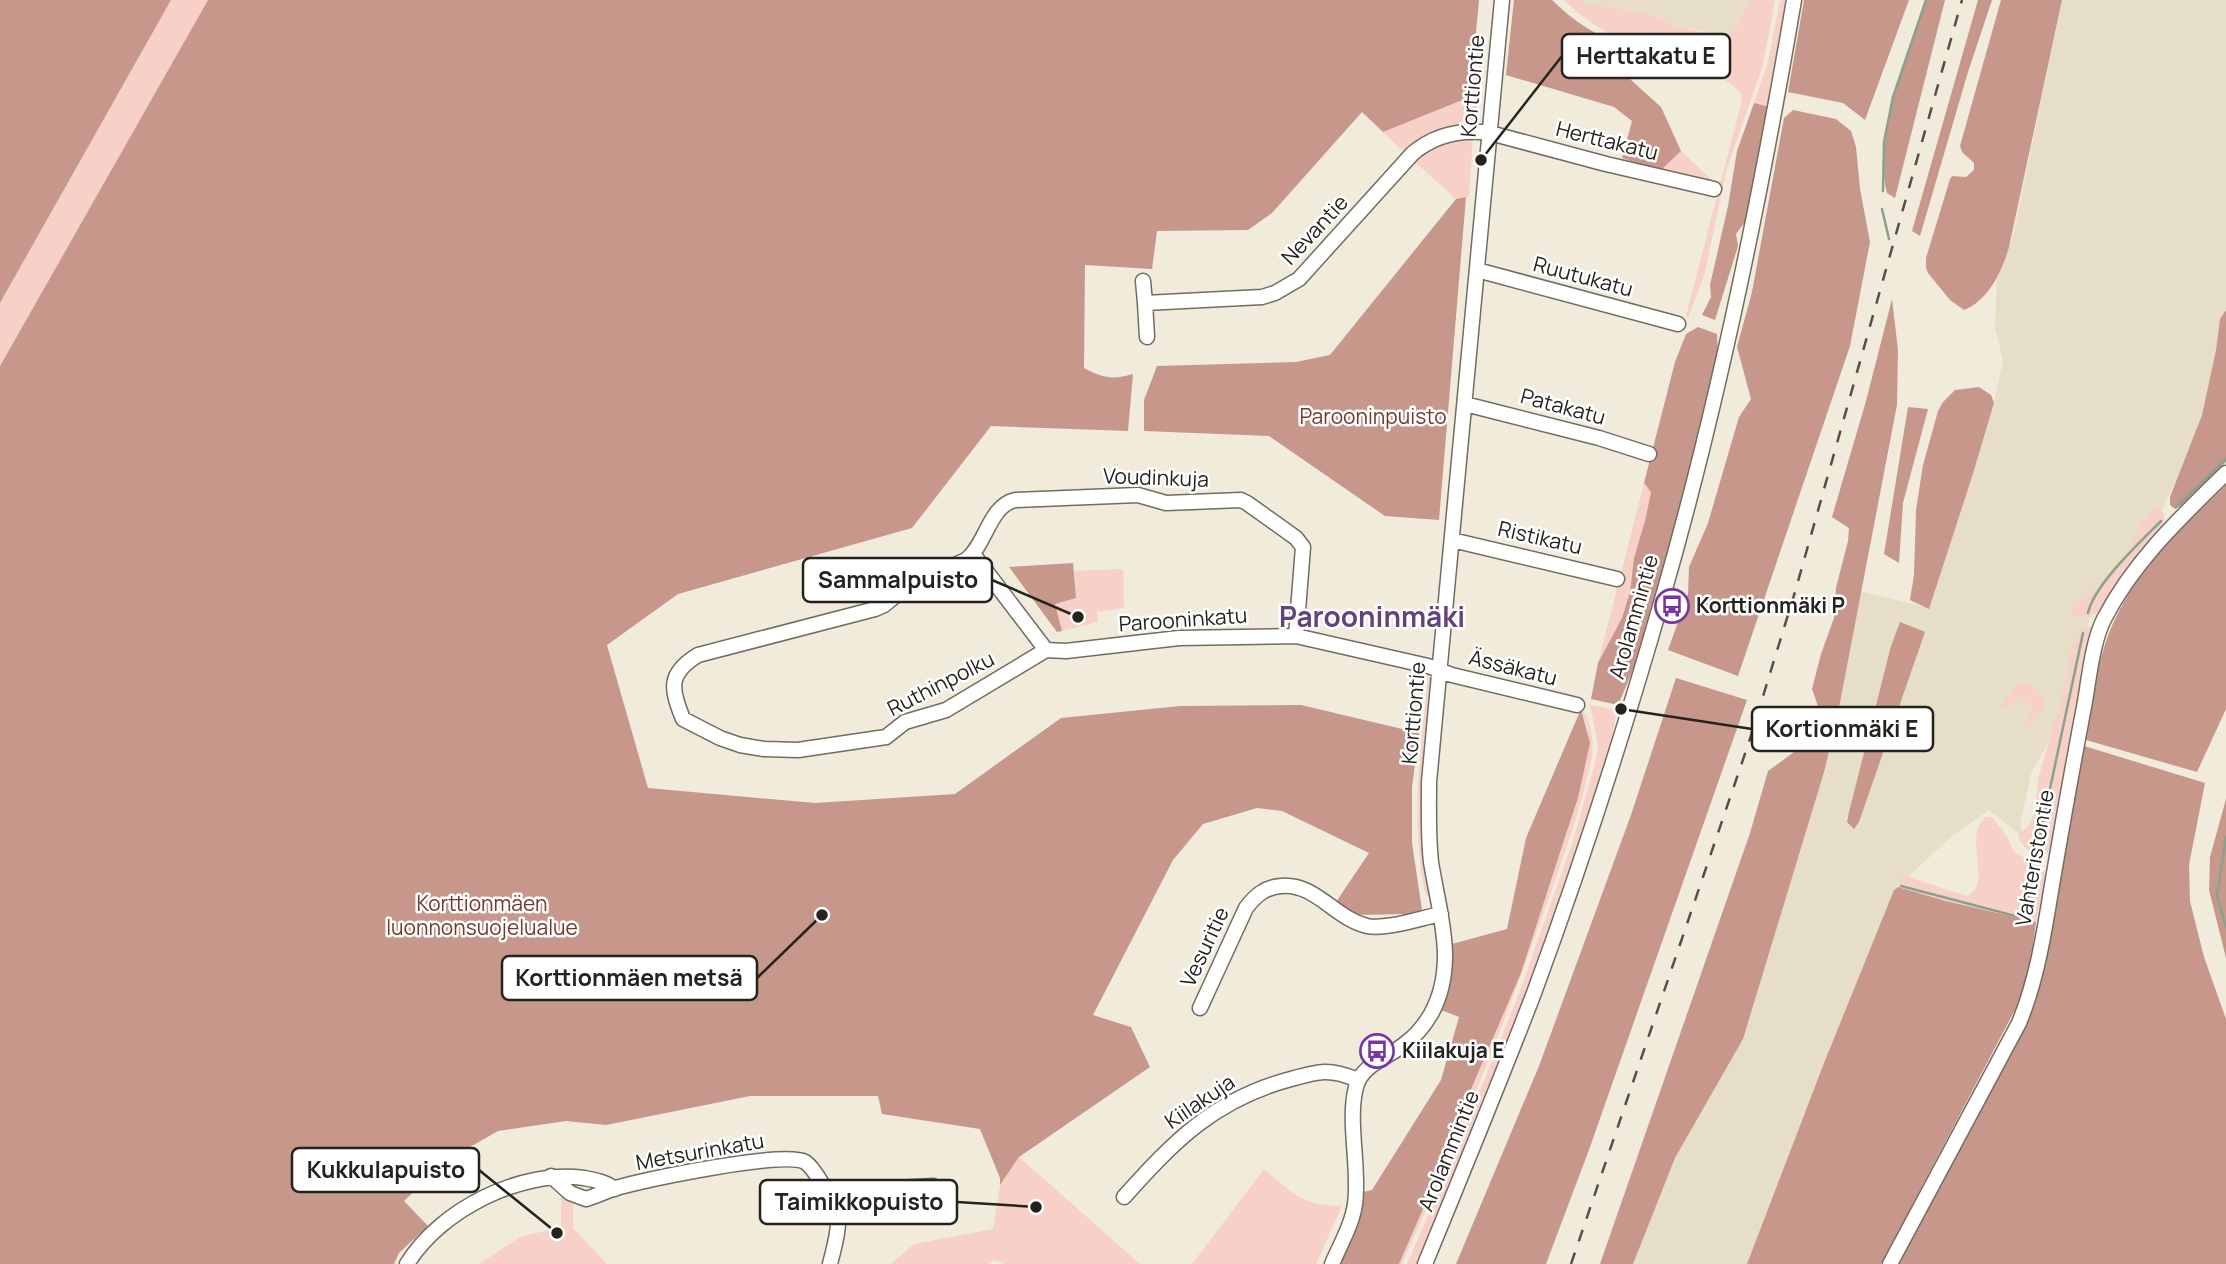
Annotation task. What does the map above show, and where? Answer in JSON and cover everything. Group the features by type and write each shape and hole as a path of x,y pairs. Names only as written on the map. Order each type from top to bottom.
{"street":[{"name":"Korttiontie","path":"1358,1080 1371,1066 1409,1041 1421,1028 1441,992 1446,962 1431,860 1429,782 1502,0"},
{"name":"Arolammintie","path":"1425,1264 1538,980 1599,803 1659,609 1711,411 1738,293 1768,149 1794,0"},
{"name":"Herttakatu","path":"1490,132 1606,164 1714,189"},
{"name":"Nevantie","path":"1145,303 1262,298 1275,293 1310,270 1404,162 1424,144 1452,134 1490,132"},
{"name":"Ruutukatu","path":"1477,270 1678,324"},
{"path":"1143,281 1147,337"},
{"name":"Patakatu","path":"1465,404 1586,434 1649,454"},
{"name":"Vahteristontie","path":"1890,1264 2019,1023 2028,999 2044,932 2077,744 2102,623 2140,561 2226,473"},
{"name":"Voudinkuja","path":"973,554 998,511 1010,501 1138,495 1166,503 1241,500 1296,538 1303,547 1296,636"},
{"name":"Ristikatu","path":"1452,540 1617,579"},
{"path":"973,554 1046,650"},
{"name":"Ruthinpolku","path":"973,554 966,560 906,587 875,609 698,655 688,661 673,685 673,694 682,719 720,738 740,745 764,748 798,750 886,737 905,722 946,710 1046,650"},
{"name":"Parooninkatu","path":"1046,650 1066,651 1179,638 1296,636 1440,671"},
{"name":"Ässäkatu","path":"1440,671 1577,705"},
{"name":"Vesuritie","path":"1200,1008 1246,908 1253,899 1270,888 1300,887 1349,918 1368,926 1377,927 1441,914"},
{"name":"Kiilakuja","path":"1124,1197 1195,1125 1242,1096 1273,1084 1325,1070 1336,1071 1358,1080"},
{"path":"1332,1264 1355,1205 1354,1104 1358,1080"},
{"name":"Metsurinkatu","path":"551,1176 570,1193 586,1199 615,1189 727,1165 794,1159 804,1162 815,1173 839,1219"},
{"name":"Metsurinkatu","path":"407,1264 424,1240 454,1216 506,1188 551,1176 593,1179 615,1189"},
{"path":"830,1264 839,1219 898,1188 933,1186"}],"shaded area":[{"path":"171,0 208,0 0,366 0,303"},
{"path":"1564,0 1582,0 1587,4 1660,17 1672,24 1724,36 1737,27 1749,0 1775,0 1763,65 1726,171 1705,273 1688,318 1686,316 1742,100 1741,93 1700,63 1653,52 1616,37 1595,25"},
{"path":"1582,0 1750,0 1737,27 1724,36 1672,24 1660,17 1587,4"},
{"path":"1780,0 1789,0 1770,107 1754,103 1769,58"},
{"path":"2062,0 2226,0 2226,310 2220,319 2202,415 2183,467 2150,534 2097,596 2053,734 2031,774 2020,825 2024,838 1989,810 1953,835 1894,890 1747,1264 1628,1264 1675,1158 1743,1038 1859,591 1929,608 1994,403 2003,361 1995,327 1997,279 2013,236"},
{"path":"1478,94 1475,125 1405,153 1383,132"},
{"path":"1473,137 1469,197 1456,199 1414,161 1428,150 1442,144"},
{"path":"1681,151 1712,180 1710,182 1660,171"},
{"path":"1644,483 1651,492 1634,558 1630,592 1622,618 1598,663"},
{"path":"2158,507 2164,514 2164,526 2106,604 2090,616 2071,614 2071,610 2118,564 2145,519"},
{"path":"1123,569 1124,608 1097,612 1098,622 1062,631 1055,604 1076,598 1074,571"},
{"path":"2090,626 2094,630 2054,839 2047,854 2033,854 2018,836 2028,827 2035,812 2038,779 2061,701 2072,646 2084,628"},
{"path":"1430,676 1426,868 1430,896 1427,896 1421,873 1417,813 1421,745"},
{"path":"2022,683 2037,690 2044,700 2042,710 2028,728 2023,724 2034,709 2019,696 2005,709 2001,706 2014,687"},
{"path":"1590,705 1617,710 1610,750 1528,991 1418,1264 1407,1264 1454,1156 1521,988 1573,841 1598,745"},
{"path":"1581,709 1589,724 1593,750 1578,813 1517,986 1481,1080 1402,1264 1399,1264 1521,973 1578,798 1588,729"},
{"path":"1986,817 1992,817 2007,836 2014,852 2041,867 2046,877 2036,922 1898,887 1903,875 1966,896 1974,890 1978,882 1976,837 1979,826"},
{"path":"1019,1157 1140,1264 1004,1264 994,1260 989,1264 891,1264 914,1244 993,1229 1000,1185"},
{"path":"1264,1169 1307,1201 1342,1206 1316,1264 1192,1264"},
{"path":"561,1193 573,1203 573,1228 607,1264 479,1264 520,1237 561,1227"}],"green space":[{"path":"0,0 171,0 0,303"},
{"name":"Korttionmäen luonnonsuojelualue","path":"208,0 1479,0 1470,97 1383,132 1362,112 1272,213 1248,230 1157,231 1152,269 1085,265 1084,368 1108,377 1133,374 1128,431 991,426 912,528 678,594 607,645 648,788 815,803 955,794 1061,718 1180,706 1301,705 1419,733 1412,787 1412,843 1422,910 1406,914 1358,915 1336,902 1369,853 1282,811 1257,808 1203,824 1173,860 1093,1015 1131,1027 1150,1067 1019,1157 1000,1185 1000,1178 980,1129 882,1114 878,1096 750,1096 606,1125 566,1121 498,1131 447,1160 404,1201 428,1226 399,1253 394,1264 0,1264 0,366"},
{"path":"1514,0 1552,0 1586,27 1625,47 1621,71 1661,107 1681,151 1660,171 1622,158 1632,121 1614,107 1506,75"},
{"path":"1804,0 1909,0 1865,120 1843,103 1788,92"},
{"path":"1927,0 1945,0 1895,198 1887,193 1884,172 1888,122 1902,69"},
{"path":"1978,0 1992,0 1920,236 1912,231"},
{"path":"2001,0 2062,0 2003,266 1981,299 1964,310 1950,300 1928,273 1926,258 1950,179 1952,176 1966,177 1974,170 1974,163 1962,152 1960,146"},
{"path":"1754,103 1770,107 1748,218 1736,234 1738,246 1715,320 1702,315 1711,297 1710,285 1737,151"},
{"path":"1793,110 1836,119 1851,131 1856,147 1860,189 1870,242 1850,346 1738,676 1668,650 1688,594 1689,567 1708,523 1739,417 1751,399 1737,347 1752,292 1784,118"},
{"name":"Parooninpuisto","path":"1466,197 1439,520 1385,516 1269,436 1144,431 1144,400 1157,366 1296,362 1330,355 1456,199"},
{"path":"1892,299 1898,350 1897,405 1837,718 1824,772 1743,1039 1675,1158 1633,1264 1600,1264 1750,833 1768,771 1805,744 1820,727 1819,709 1812,689 1834,618 1836,588 1849,528 1832,517"},
{"path":"2226,310 2226,462 2184,504 2175,509 2170,505 2170,497 2202,415 2220,319"},
{"path":"1698,327 1717,334 1718,355 1690,475 1639,656 1618,705 1591,699 1598,663 1622,618 1630,592 1634,558 1651,492 1644,483 1675,362 1686,334"},
{"path":"1979,387 1991,395 1994,403 1929,609 1910,600 1914,575 1916,510 1923,465 1943,402 1955,390"},
{"path":"1908,407 1928,409 1903,503 1899,563 1884,554"},
{"path":"2226,485 2226,709 2197,772 2086,740 2100,662 2112,626 2124,603 2170,540"},
{"path":"1073,563 1076,598 1055,604 1062,631 1057,632 1009,567"},
{"path":"1900,622 1925,632 1859,822 1854,829 1847,822 1849,812 1891,646"},
{"path":"1676,678 1747,700 1590,1147 1546,1264 1456,1264 1539,1066 1631,815"},
{"path":"1581,709 1590,743 1578,798 1521,973 1472,1087 1447,1154 1399,1264 1340,1264 1362,1209 1363,1192 1372,1190 1441,1080 1459,1017 1441,1010 1451,969 1452,944 1507,929 1526,838"},
{"path":"2081,745 2205,783 2189,865 2190,901 2204,957 2226,1019 2226,1264 1894,1264 2026,1016"},
{"path":"2226,799 2226,958 2209,890 2210,857"},
{"path":"1898,887 2036,922 2031,961 2017,1006 1881,1264 1747,1264 1824,1063 1894,890"}],"waterway":[{"path":"1883,191 1884,142 1893,97 1926,0"},
{"path":"1882,209 1889,239"},
{"path":"2176,507 2226,459"},
{"path":"2088,613 2108,577 2161,521"},
{"path":"2037,850 2083,633"},
{"path":"2226,837 2217,896 2226,927"},
{"path":"1901,886 2019,917 2027,903 2032,873"}],"railway":[{"path":"1571,1264 1749,742 1795,592 1962,0"}],"place":[{"name":"Herttakatu E","path":"1481,160"},
{"name":"Korttionmäki P","path":"1672,606"},
{"name":"Sammalpuisto","path":"1078,617"},
{"name":"Kortionmäki E","path":"1621,709"},
{"name":"Korttionmäen metsä","path":"822,915"},
{"name":"Kiilakuja E","path":"1377,1051"},
{"name":"Taimikkopuisto","path":"1036,1207"},
{"name":"Kukkulapuisto","path":"557,1233"}],"district":[{"name":"Parooninmäki","path":"1372,617"}]}
